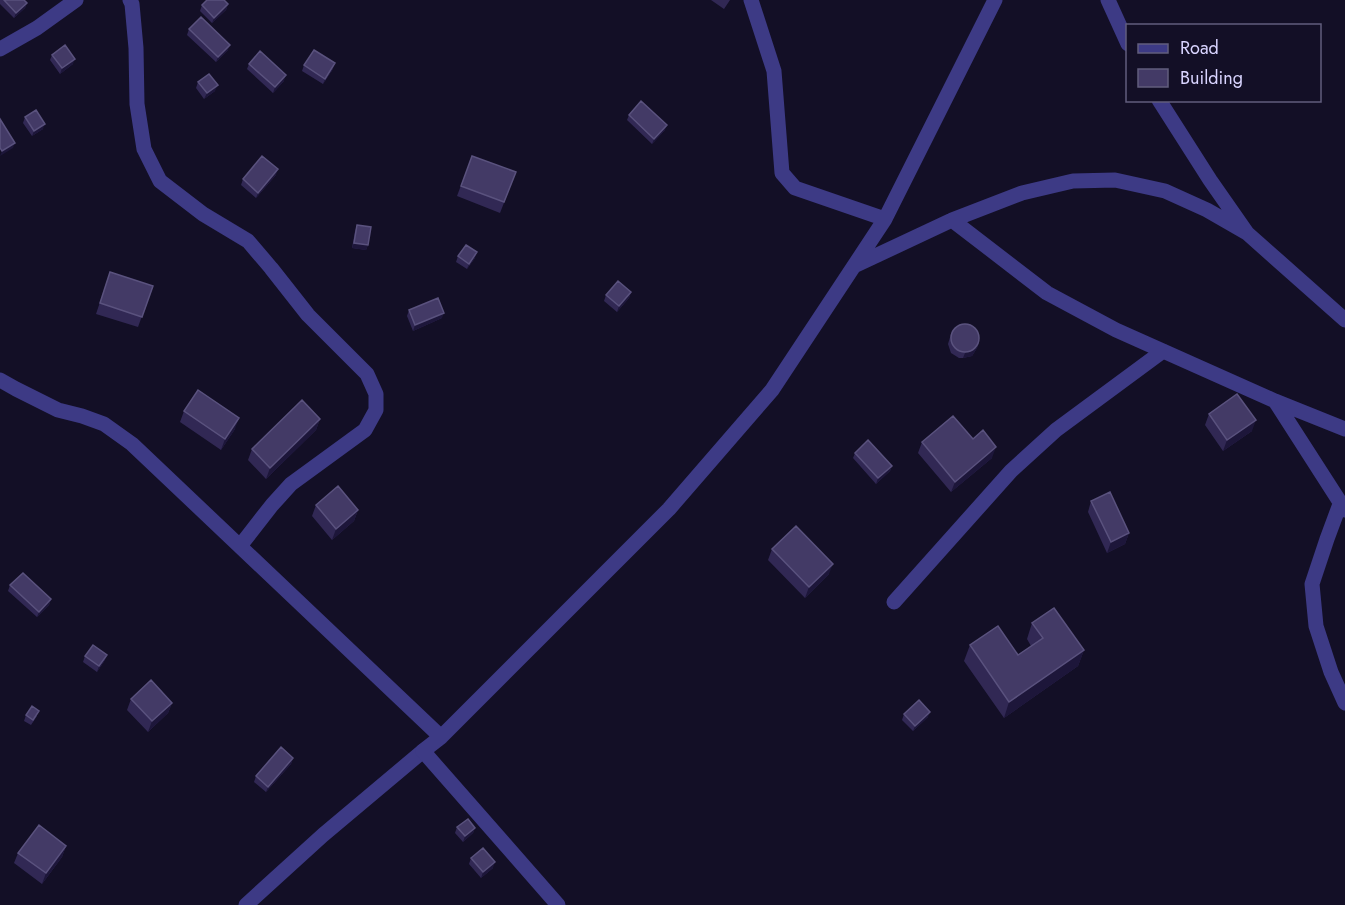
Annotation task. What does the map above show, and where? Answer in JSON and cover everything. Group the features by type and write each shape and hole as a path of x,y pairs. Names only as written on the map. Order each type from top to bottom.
{"street":[{"path":"0,49 37,28 76,0"},
{"path":"130,0 136,48 137,104 144,150 160,181 203,214 248,242 308,315 367,374 376,394 376,411 365,430 291,484 240,546"},
{"path":"751,0 774,71 782,173 795,188 885,219"},
{"path":"246,905 323,835 441,737 684,492 772,390 885,219 995,0"},
{"path":"1108,0 1126,41"},
{"path":"1159,102 1247,233"},
{"path":"854,266 952,220 1022,193 1073,181 1115,180 1165,191 1207,210 1247,233 1345,320"},
{"path":"952,220 1047,293 1116,330 1275,401 1345,429"},
{"path":"894,602 1011,471 1056,430 1163,351"},
{"path":"0,380 57,410 104,424 132,444 441,737"},
{"path":"1275,401 1343,507 1312,584 1316,626 1331,672 1345,703"},
{"path":"423,751 558,905"}],"building":[{"path":"4,0 24,0 27,3 16,13"},
{"path":"207,0 224,0 228,4 214,18 202,5"},
{"path":"201,17 230,45 218,57 189,29"},
{"path":"65,45 75,59 62,68 52,55"},
{"path":"314,50 335,63 325,79 304,65"},
{"path":"260,51 286,75 275,87 249,64"},
{"path":"209,74 218,85 207,93 198,82"},
{"path":"641,101 667,125 654,139 629,115"},
{"path":"36,110 45,124 34,131 25,117"},
{"path":"0,119 15,143 2,151 0,148"},
{"path":"262,156 278,169 258,193 243,179"},
{"path":"472,156 516,172 504,202 461,186"},
{"path":"357,225 371,227 368,245 354,243"},
{"path":"466,245 477,252 469,264 458,256"},
{"path":"110,272 153,286 142,317 100,303"},
{"path":"618,281 631,292 619,306 606,295"},
{"path":"438,298 444,313 415,325 409,310"},
{"path":"965,324 975,328 979,338 975,348 965,352 955,348 951,338 955,328"},
{"path":"198,390 239,418 225,439 184,411"},
{"path":"1237,394 1256,420 1227,440 1209,414"},
{"path":"302,400 320,419 270,468 252,449"},
{"path":"953,416 973,439 983,430 996,447 955,482 922,442"},
{"path":"868,440 892,466 878,478 855,453"},
{"path":"338,486 358,510 336,529 316,505"},
{"path":"1110,492 1129,533 1111,542 1091,501"},
{"path":"796,526 833,564 809,587 772,549"},
{"path":"23,573 51,599 39,612 10,585"},
{"path":"1054,608 1084,650 1009,702 970,645 998,626 1018,655 1043,638 1032,623"},
{"path":"93,645 107,655 99,666 85,656"},
{"path":"151,680 172,703 152,721 131,699"},
{"path":"919,700 930,712 915,726 904,714"},
{"path":"32,706 39,711 33,720 26,715"},
{"path":"281,747 293,758 268,787 256,776"},
{"path":"468,819 475,828 465,836 457,827"},
{"path":"39,825 66,846 46,873 18,853"},
{"path":"483,848 495,862 483,872 471,858"}]}
